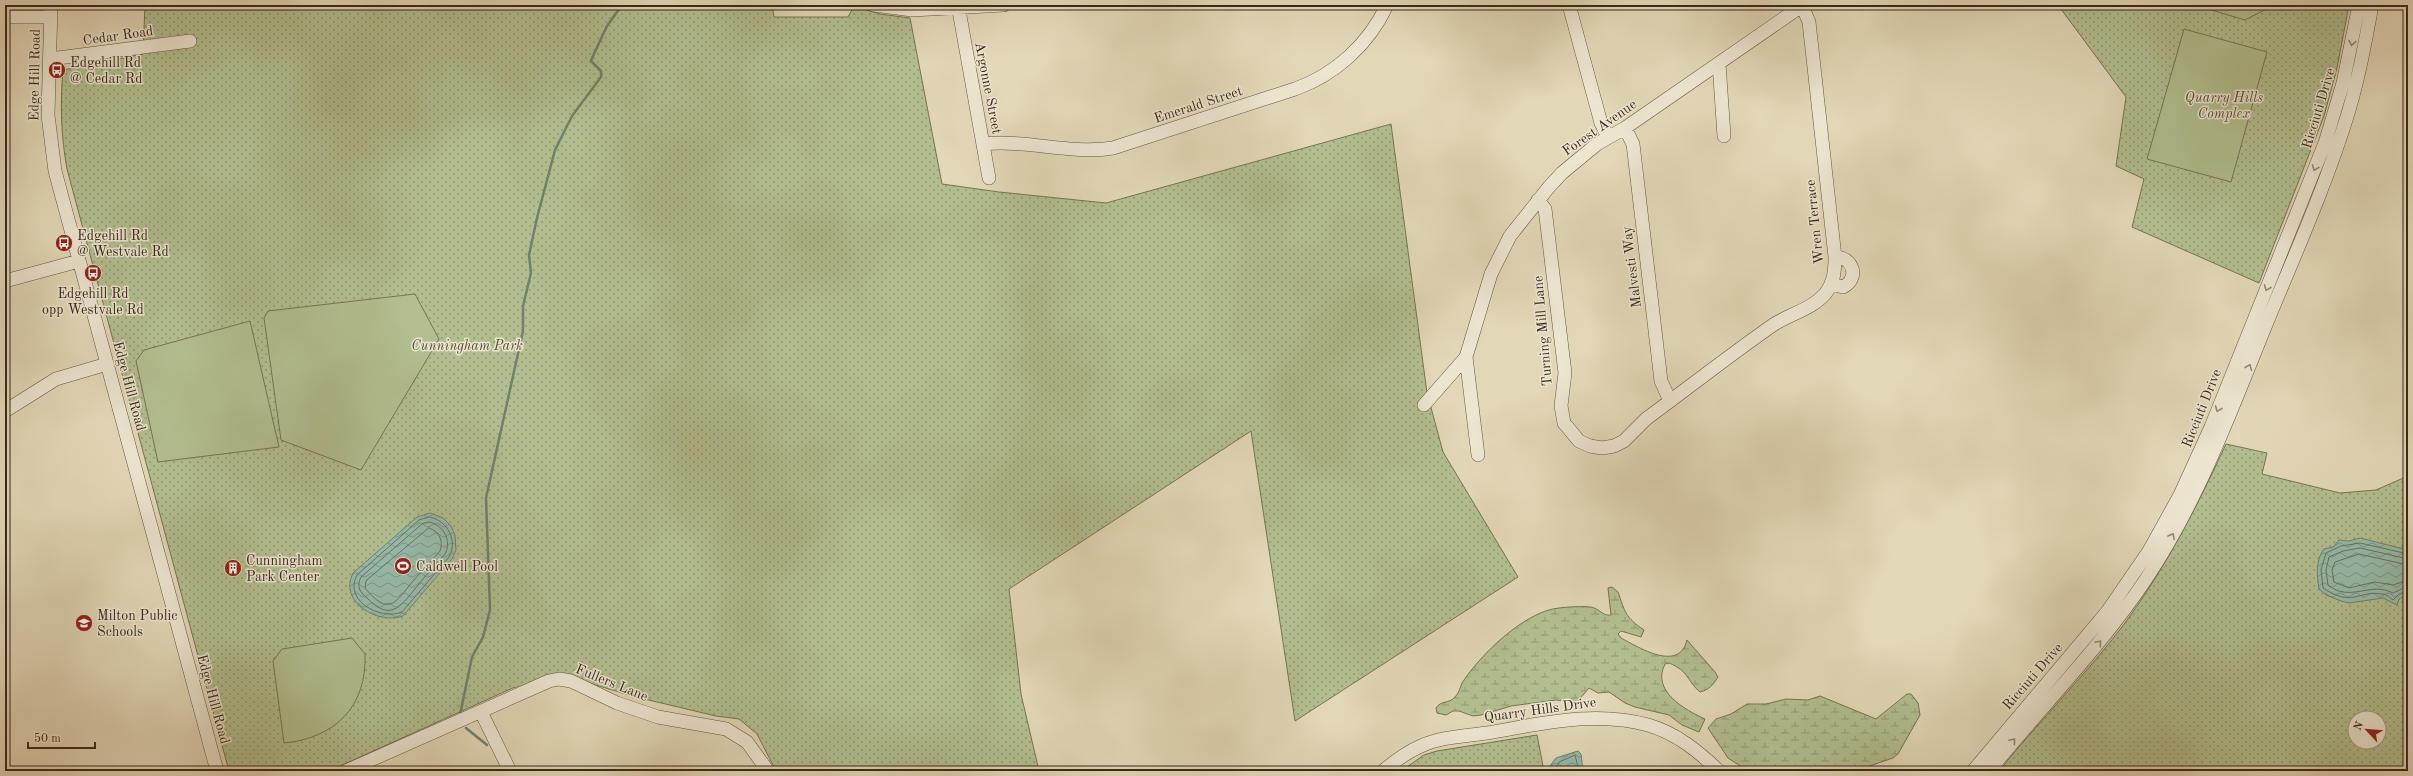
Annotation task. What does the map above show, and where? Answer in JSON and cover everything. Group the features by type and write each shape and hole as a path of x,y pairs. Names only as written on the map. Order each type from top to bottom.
{"street":[{"path":"874,5 904,10 1004,5"},
{"name":"Emerald Street","path":"983,144 1001,143 1089,150 1113,148 1295,89 1321,77 1346,59 1368,36 1387,5"},
{"path":"1569,5 1601,123 1608,137"},
{"name":"Forest Avenue","path":"1424,405 1466,357 1473,330 1497,259 1508,240 1538,200 1562,173 1608,137 1625,128 1802,5"},
{"name":"Wren Terrace","path":"1802,5 1809,22 1834,257 1835,272 1832,284"},
{"name":"Ricciuti Drive","path":"1972,771 2107,612 2149,551 2180,495 2211,427 2325,143 2343,83 2359,5"},
{"name":"Ricciuti Drive","path":"1988,771 2092,652 2125,609 2168,544 2199,485 2224,429 2336,149 2356,83 2372,5"},
{"name":"Argonne Street","path":"958,7 988,178"},
{"path":"5,17 51,11"},
{"name":"Edge Hill Road","path":"51,11 49,137 56,177 217,771"},
{"name":"Cedar Road","path":"50,59 190,41"},
{"path":"1719,63 1724,136"},
{"name":"Malvesti Way","path":"1625,128 1633,144 1661,380 1670,401"},
{"name":"Turning Mill Lane","path":"1538,200 1544,209 1546,217 1565,380 1561,412 1567,428 1579,441 1590,446 1602,448 1614,446 1629,437 1642,422 1670,401"},
{"path":"1670,401 1771,327 1816,302 1825,294 1832,284 1843,286 1849,283 1853,274 1852,266 1847,260 1834,257"},
{"path":"5,281 79,261"},
{"path":"1470,308 1473,330"},
{"path":"1466,357 1478,455"},
{"path":"5,411 56,379 107,364"},
{"name":"Fullers Lane","path":"346,771 549,681 565,680 645,713 726,729 747,742 768,771"},
{"path":"481,712 510,771"},
{"name":"Quarry Hills Drive","path":"1383,771 1414,749 1436,742 1547,722 1598,717 1630,720 1667,731 1690,746 1719,771"}],"green space":[{"name":"Cunningham Park","path":"145,5 772,5 774,17 848,17 854,6 880,14 910,18 942,184 999,192 1106,203 1391,124 1427,393 1443,452 1518,577 1295,721 1251,431 1009,589 1021,694 1039,771 776,771 757,734 739,719 716,716 636,697 562,675 518,692 515,687 329,771 229,771 67,169 63,144 61,108 63,70 143,54"},
{"name":"Quarry Hills Complex","path":"2058,5 2349,5 2337,68 2324,116 2259,283 2132,227 2144,179 2116,166 2126,97"},
{"path":"2195,5 2274,5 2245,20"},
{"path":"2184,29 2267,52 2231,182 2147,159"},
{"path":"415,294 439,339 361,470 281,440 264,318 268,311"},
{"path":"250,321 279,447 158,462 136,361 144,350"},
{"path":"2226,444 2267,453 2262,474 2340,493 2376,490 2408,476 2408,771 1999,771 2125,623 2154,580 2192,514"},
{"path":"1612,587 1618,592 1626,614 1644,630 1641,637 1621,631 1618,634 1621,638 1637,647 1657,655 1667,656 1676,655 1683,650 1687,640 1718,677 1710,687 1700,692 1680,669 1669,663 1665,664 1662,674 1666,691 1680,705 1705,719 1699,732 1682,725 1669,715 1635,707 1625,703 1609,692 1598,693 1589,688 1577,702 1556,700 1511,706 1473,716 1459,711 1453,711 1446,715 1437,713 1436,708 1453,699 1470,672 1504,636 1532,617 1546,611 1562,608 1593,607 1605,615 1611,615 1608,588"},
{"path":"352,638 365,654 364,673 360,690 354,704 333,727 302,740 284,743 273,661 282,649"},
{"path":"1907,694 1911,694 1918,703 1920,715 1898,754 1893,758 1855,771 1748,771 1728,758 1708,728 1716,719 1731,714 1747,704 1766,704 1786,699 1808,700 1820,696 1876,719"},
{"path":"1537,735 1544,771 1401,771 1424,755 1437,751"}],"water":[{"name":"Caldwell Pool","path":"430,513 443,518 451,526 455,535 456,550 452,559 403,616 393,618 383,617 372,614 363,609 356,602 351,593 350,584 353,573 417,517"},
{"path":"2360,538 2408,550 2408,595 2399,599 2397,605 2383,598 2349,603 2326,595 2319,589 2317,573 2318,563 2324,549 2333,547 2339,540 2349,541"},
{"path":"1578,751 1581,754 1583,771 1550,771 1549,767 1556,758"}],"waterway":[{"path":"460,715 472,657 483,637 490,610 486,498 523,331 523,306 531,273 529,255 537,218 555,150 572,116 601,77 601,71 591,61 607,26 622,5"},
{"path":"466,728 487,745"}],"place":[{"name":"Edgehill Rd @ Cedar Rd","path":"57,70"},
{"name":"Edgehill Rd @ Westvale Rd","path":"64,243"},
{"name":"Edgehill Rd opp Westvale Rd","path":"93,273"},
{"name":"Caldwell Pool","path":"403,566"},
{"name":"Cunningham Park Center","path":"233,568"},
{"name":"Milton Public Schools","path":"84,623"}]}
